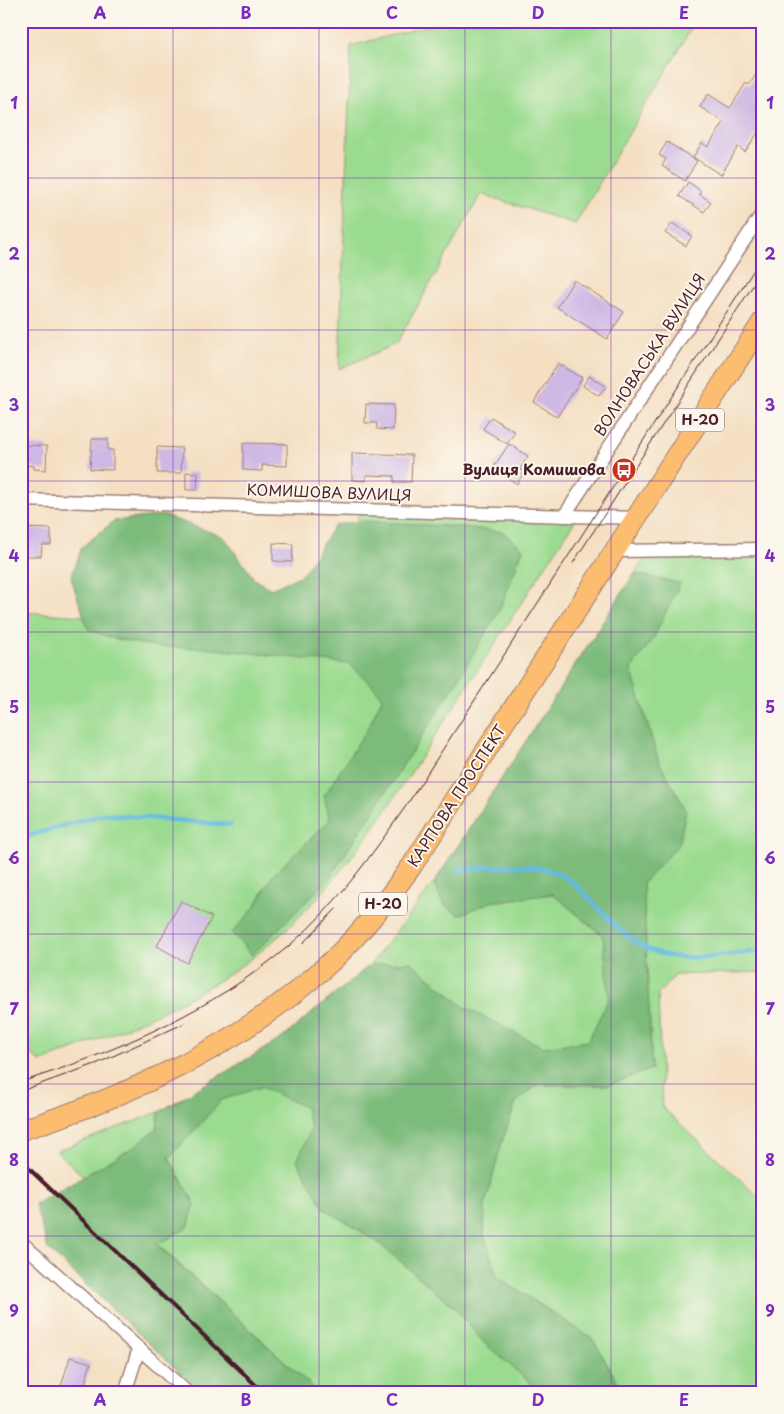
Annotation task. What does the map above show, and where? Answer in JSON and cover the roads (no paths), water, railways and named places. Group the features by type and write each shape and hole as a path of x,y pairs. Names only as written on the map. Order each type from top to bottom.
{"main road":[{"name":"КАРПОВА ПРОСПЕКТ","path":"26,1129 108,1100 148,1083 202,1056 250,1025 326,967 360,931 411,867 763,321"}],"street":[{"name":"ВОЛНОВАСЬКА ВУЛИЦЯ","path":"564,516 763,212"},
{"name":"КОМИШОВА ВУЛИЦЯ","path":"21,500 637,518"},
{"path":"616,551 763,549"},
{"path":"21,1242 188,1393"},
{"path":"125,1393 139,1348"}],"waterway":[{"path":"21,838 104,814 231,825"},
{"path":"457,870 517,866 532,867 560,874 576,885 631,939 645,948 665,955 692,958 763,951"}],"tram line":[{"path":"21,1082 128,1043 162,1027 229,990 290,945 339,896 408,803 763,256"},
{"path":"573,563 763,270"},
{"path":"303,943 336,909"},
{"path":"21,1091 98,1063 185,1023"}],"railway":[{"path":"21,1161 264,1393"}],"place":[{"name":"Вулиця Комишова","path":"624,470"}]}
